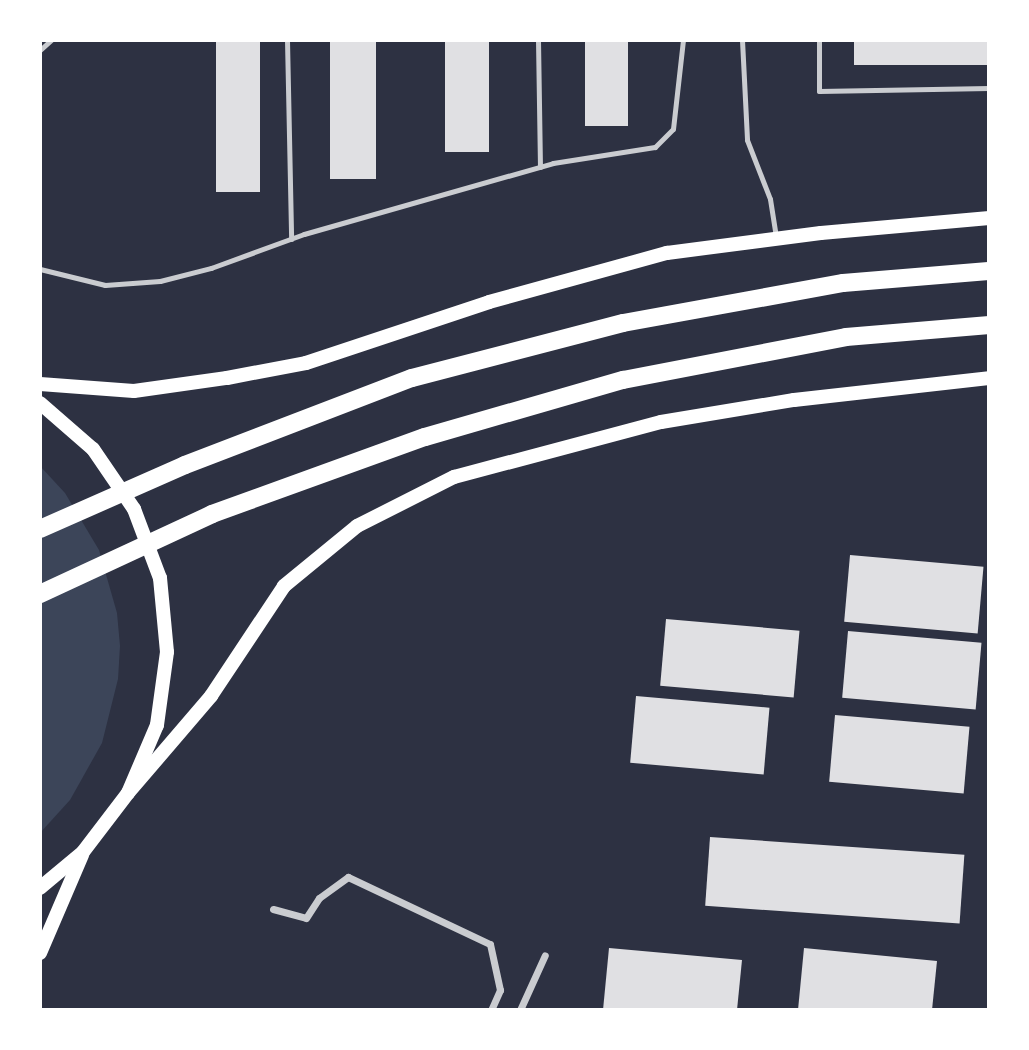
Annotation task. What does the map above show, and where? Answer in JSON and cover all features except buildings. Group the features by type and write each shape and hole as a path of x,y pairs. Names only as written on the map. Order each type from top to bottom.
{"main road":[{"path":"40,384 134,391 280,368 306,363 513,295 667,253 989,218"},
{"path":"45,527 185,465 412,378 623,323 843,283 989,271"},
{"path":"40,594 212,514 425,437 623,380 846,337 989,325"},
{"path":"40,888 83,852 128,793 211,696 284,586 357,526 454,477 661,422 794,400 989,377"},
{"path":"40,403 84,440 115,477 149,543 160,578 166,615 164,689 157,725 128,793"},
{"path":"40,953 83,852"}],"street":[{"path":"273,909 306,918 319,898 348,877 490,944 500,990 491,1010"},
{"path":"520,1010 545,955"}],"lane":[{"path":"40,50 51,40"},
{"path":"287,40 291,239"},
{"path":"538,40 540,167"},
{"path":"40,270 105,285 160,281 211,268 291,239 540,167 655,147 673,129 683,40"},
{"path":"742,40 747,140 770,199 777,239"},
{"path":"819,40 819,91 989,88"}],"shaded area":[{"path":"40,466 65,493 99,550 117,613 120,646 118,679 102,743 70,800 40,833"}]}
